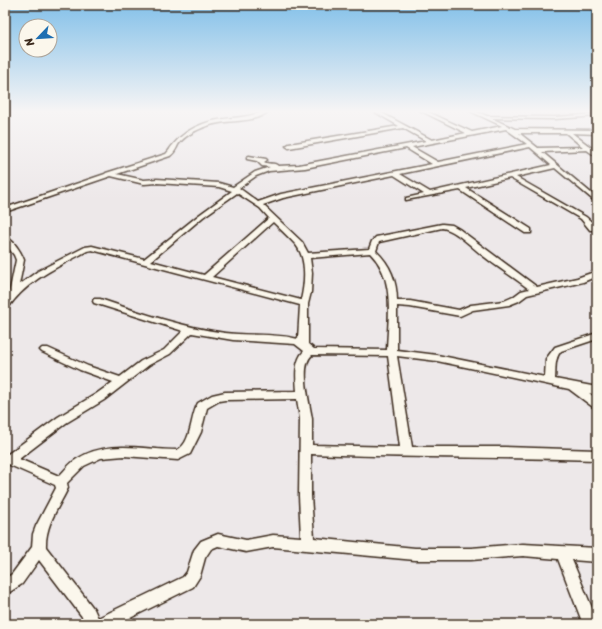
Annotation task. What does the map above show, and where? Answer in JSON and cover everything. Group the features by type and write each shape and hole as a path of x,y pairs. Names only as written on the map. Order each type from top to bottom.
{"street":[{"path":"5,210 172,153 178,140"},
{"path":"289,146 323,140"},
{"path":"146,261 255,174 280,167 305,166 440,140"},
{"path":"525,140 597,201"},
{"path":"578,140 597,155"},
{"path":"406,146 437,164"},
{"path":"258,204 282,196 532,146"},
{"path":"538,150 587,148"},
{"path":"249,158 264,160 260,161 264,165 272,164 280,167"},
{"path":"408,199 557,166"},
{"path":"395,173 429,194"},
{"path":"108,174 139,181 219,185 235,190 258,204 274,218 299,244 306,256 307,280 304,303 306,348 301,370 302,395 306,419 305,496 308,545"},
{"path":"510,176 584,218 593,228"},
{"path":"460,188 528,231"},
{"path":"205,278 274,218"},
{"path":"372,251 376,241 379,239 442,226 449,227 535,290"},
{"path":"5,239 21,259 20,267 8,301"},
{"path":"8,301 36,276 89,248 99,248 205,278 304,303"},
{"path":"306,256 372,251 382,261 389,275 394,303 392,353 403,418 407,453"},
{"path":"394,303 410,304 460,313 471,308 506,303 516,299 524,293 580,280 597,273"},
{"path":"97,301 124,311 190,329 226,336 295,341 306,348 320,352 392,353 437,358 597,391"},
{"path":"7,459 45,432 100,397 145,363 167,352 190,329"},
{"path":"550,381 551,359 553,353 558,349 597,336"},
{"path":"45,350 84,368 121,382"},
{"path":"570,385 597,404"},
{"path":"60,482 81,462 91,457 103,454 120,451 178,455 186,451 195,432 202,406 216,398 225,396 302,395"},
{"path":"306,449 407,453 504,452 597,455"},
{"path":"7,459 60,482 62,488 45,521 38,541 39,549 89,614 92,624"},
{"path":"102,624 188,582 193,576 199,555 206,546 212,542 223,540 246,546 273,541 415,554 471,554 524,550 597,555"},
{"path":"5,588 17,579 39,549"},
{"path":"562,552 591,624"}]}
